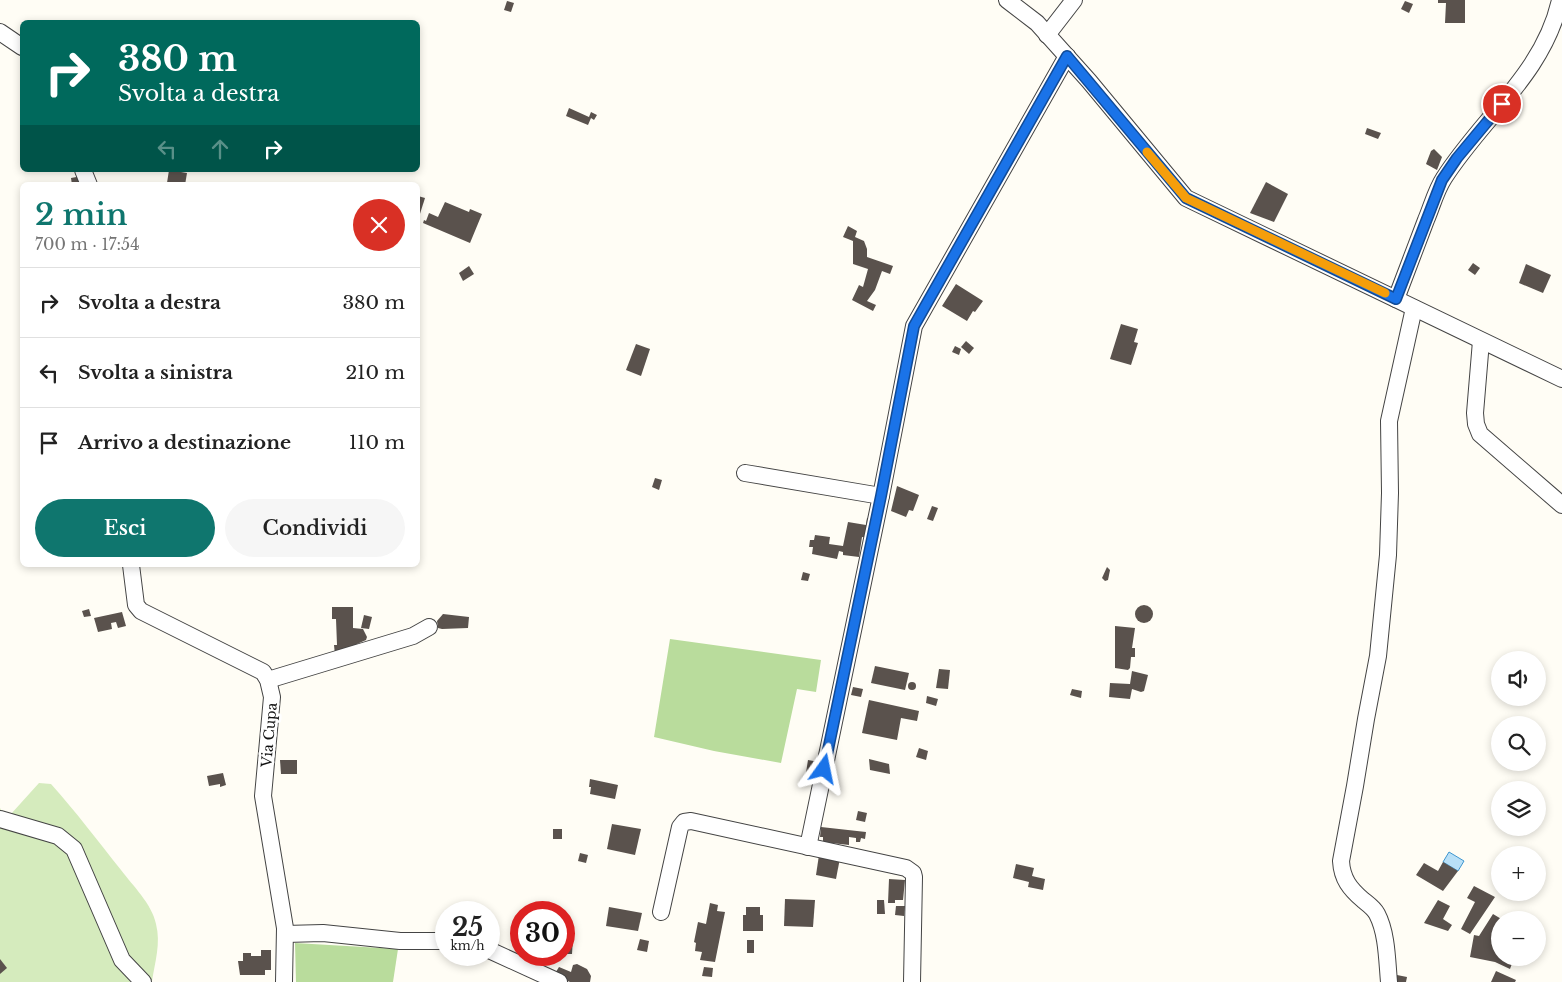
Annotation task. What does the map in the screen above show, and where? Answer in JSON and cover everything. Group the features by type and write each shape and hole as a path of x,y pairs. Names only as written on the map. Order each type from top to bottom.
{"street":[{"path":"1007,0 1037,23 1067,56 1186,198 1481,341 1562,378"},
{"path":"1047,35 1074,0"},
{"path":"1396,299 1442,180 1457,158 1484,127 1535,61 1557,13 1560,0"},
{"path":"0,32 20,46"},
{"path":"808,847 881,496 914,326 1067,56"},
{"path":"1389,982 1384,937 1376,913 1346,880 1342,873 1341,861 1380,648 1388,555 1390,493 1389,421 1414,308"},
{"path":"1481,341 1475,412 1476,424 1480,434 1562,505"},
{"path":"745,473 881,496"},
{"path":"131,567 136,605 141,611 263,672 268,680 413,636 429,628"},
{"name":"Via Cupa","path":"268,680 272,706 263,796 285,934 284,982"},
{"path":"0,819 58,836 74,849 122,960 143,982"},
{"path":"661,912 680,826 684,822 691,821 906,868 913,873 914,877 912,982"},
{"path":"285,934 323,933 400,941 435,942"},
{"path":"500,955 558,982"}],"green space":[{"path":"670,639 821,660 816,692 797,689 781,763 714,751 654,737"},
{"path":"39,783 51,784 151,909 158,938 152,981 141,969 130,982 0,982 0,808 11,814"},
{"path":"295,943 398,949 393,982 296,982"}],"water":[{"path":"1449,852 1464,861 1458,871 1443,862"}],"building":[{"path":"1438,0 1465,0 1465,23 1445,23 1446,3 1438,3"},
{"path":"507,1 514,3 511,12 504,10"},
{"path":"1405,1 1413,4 1409,13 1401,9"},
{"path":"569,108 589,117 591,112 597,115 594,120 591,118 588,125 566,116"},
{"path":"1367,128 1381,133 1378,139 1365,134"},
{"path":"1434,149 1442,157 1437,170 1426,164 1431,151"},
{"path":"169,172 187,173 186,182 167,182"},
{"path":"82,176 84,182 72,182 71,178"},
{"path":"1266,182 1288,194 1274,222 1250,213"},
{"path":"420,197 425,198 420,214"},
{"path":"445,202 469,212 470,209 482,214 470,243 423,223 424,220 426,221 429,213 438,217"},
{"path":"848,226 857,231 855,237 864,241 867,257 893,266 890,274 882,271 875,290 867,301 876,305 873,311 852,300 859,285 863,287 868,269 853,264 853,241 843,237"},
{"path":"1473,263 1480,268 1475,275 1468,270"},
{"path":"1526,264 1551,275 1543,293 1519,283"},
{"path":"469,266 474,274 463,281 459,273"},
{"path":"956,284 983,301 975,312 973,311 967,321 942,306"},
{"path":"1121,324 1138,329 1134,342 1138,343 1131,365 1110,359"},
{"path":"966,341 974,348 969,354 961,347"},
{"path":"636,344 650,349 641,376 626,370"},
{"path":"955,346 961,349 959,355 952,352"},
{"path":"655,478 662,480 659,490 652,487"},
{"path":"897,486 919,495 913,511 909,510 906,517 891,511"},
{"path":"932,506 938,508 933,521 927,519"},
{"path":"867,518 872,519 869,538 862,537 859,557 843,555 843,552 839,551 837,559 812,554 813,547 809,547 810,540 814,540 815,535 830,537 829,544 843,546 848,522 866,525"},
{"path":"1107,567 1110,570 1108,580 1105,581 1102,578"},
{"path":"803,572 810,574 808,581 801,580"},
{"path":"1144,605 1150,608 1153,614 1150,620 1144,623 1138,620 1135,614 1138,608"},
{"path":"332,607 353,607 353,628 363,629 367,637 366,640 357,644 357,647 335,655 334,645 337,645 336,619 332,619"},
{"path":"89,609 91,616 84,617 82,611"},
{"path":"122,612 126,626 118,628 116,622 111,623 112,629 98,632 94,618"},
{"path":"443,614 469,617 468,628 438,628 437,621"},
{"path":"364,615 372,617 369,629 361,628"},
{"path":"1115,626 1135,628 1132,648 1135,648 1135,657 1131,657 1128,670 1115,668"},
{"path":"875,666 909,673 905,690 871,683"},
{"path":"939,669 950,670 948,689 936,688"},
{"path":"1132,671 1148,675 1144,691 1132,689 1130,699 1109,697 1110,683 1130,684"},
{"path":"912,682 916,686 912,690 908,686"},
{"path":"853,687 863,689 861,697 851,695"},
{"path":"1072,689 1082,691 1081,698 1070,695"},
{"path":"927,696 938,699 936,706 926,703"},
{"path":"869,700 919,711 917,721 901,718 897,740 862,733"},
{"path":"919,748 928,751 926,760 916,757"},
{"path":"869,759 889,764 890,774 870,770"},
{"path":"280,760 297,760 297,774 281,774"},
{"path":"808,760 819,762 817,781 805,779"},
{"path":"223,773 226,785 220,787 220,784 209,786 207,776"},
{"path":"590,779 618,785 615,799 590,794"},
{"path":"858,811 867,813 865,822 856,820"},
{"path":"612,824 641,829 635,855 607,849"},
{"path":"821,827 866,832 865,839 861,838 860,842 856,842 856,838 849,837 849,845 823,842 823,837 820,837"},
{"path":"553,829 562,829 562,839 553,839"},
{"path":"580,853 588,855 586,863 578,861"},
{"path":"819,855 840,858 836,879 816,875"},
{"path":"1443,862 1458,871 1443,891 1416,875 1424,863 1438,871"},
{"path":"1016,864 1034,868 1032,876 1045,879 1043,890 1028,887 1029,882 1013,878"},
{"path":"889,879 905,880 903,900 895,900 895,903 888,903"},
{"path":"1474,886 1491,895 1492,901 1470,934 1461,929 1475,902 1467,898"},
{"path":"785,899 815,900 813,927 784,926"},
{"path":"877,900 884,900 885,914 877,914"},
{"path":"1438,900 1450,906 1443,919 1452,925 1448,931 1424,923"},
{"path":"710,903 718,905 717,911 725,912 715,962 700,960 702,952 695,951 696,943 694,942 698,922 706,924"},
{"path":"896,906 905,906 904,916 895,915"},
{"path":"609,907 642,913 638,931 606,926"},
{"path":"746,907 760,907 760,915 763,915 763,931 743,931 743,915 746,915"},
{"path":"1491,917 1491,961 1470,957 1474,935 1479,936"},
{"path":"640,939 649,941 647,952 637,950"},
{"path":"747,940 754,940 754,953 747,953"},
{"path":"261,950 271,950 271,970 265,970 265,975 240,975 238,961 243,961 243,953 251,953 251,956 261,956"},
{"path":"0,959 7,968 0,974"},
{"path":"575,964 587,969 591,976 590,982 570,982 554,975 559,967 571,972"},
{"path":"704,967 713,968 712,977 702,976"},
{"path":"1496,971 1516,980 1515,982 1491,982"},
{"path":"1397,975 1407,977 1406,982 1396,982"}],"slow traffic":[{"path":"1147,152 1186,198 1385,293"}],"route":[{"path":"824,769 881,496 914,326 1067,56 1186,198 1396,299 1442,180 1457,158 1502,104"}]}
